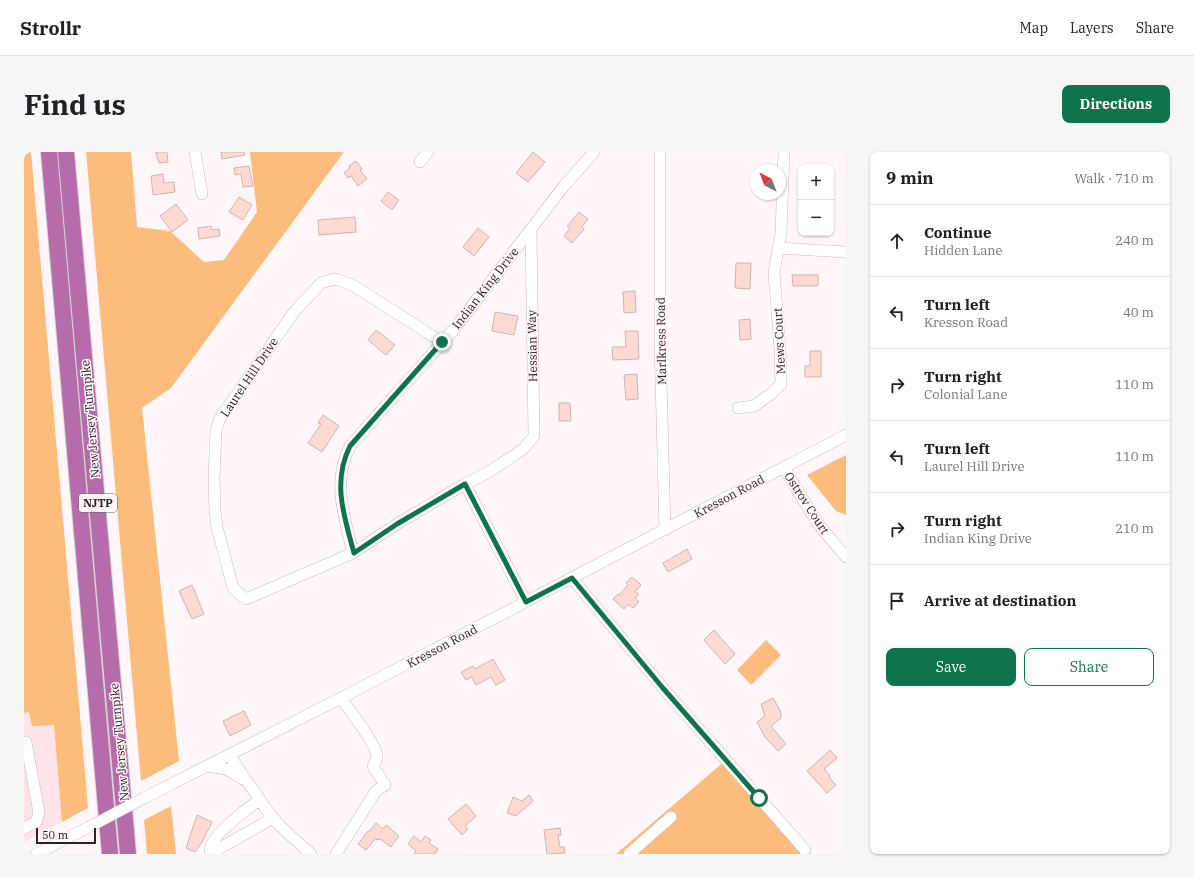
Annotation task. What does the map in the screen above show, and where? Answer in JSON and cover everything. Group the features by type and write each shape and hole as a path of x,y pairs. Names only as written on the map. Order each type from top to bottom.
{"highway":[{"name":"New Jersey Turnpike","path":"49,152 86,594 110,854"},
{"name":"New Jersey Turnpike","path":"66,152 128,854"}],"street":[{"path":"195,152 202,194"},
{"path":"420,162 428,152"},
{"name":"Indian King Drive","path":"354,553 340,499 340,481 345,457 350,446 455,328 564,186 594,152"},
{"name":"Marlkress Road","path":"660,152 660,341 665,530"},
{"path":"784,152 781,233 778,248 846,252"},
{"name":"Hessian Way","path":"515,455 524,448 534,436 531,229"},
{"name":"Mews Court","path":"738,408 754,406 771,394 781,384 774,272 778,248"},
{"name":"Laurel Hill Drive","path":"442,342 354,286 336,279 321,283 294,312 219,420 216,430 214,479 215,510 217,527 233,588 246,599 354,553 397,524 485,474 515,455"},
{"name":"Kresson Road","path":"36,854 341,698 846,435"},
{"name":"Ostrov Court","path":"784,468 818,524 846,557"},
{"path":"465,484 526,602"},
{"path":"572,578 662,687 805,850"},
{"path":"336,854 376,791 385,785 373,766 377,758 375,749 362,727 341,698"},
{"path":"24,828 36,822 39,813 26,742"},
{"path":"229,755 273,818 311,854"},
{"path":"207,766 216,766 226,769 247,781"},
{"path":"259,800 238,816 218,835 210,846 210,850 215,851 221,848 273,818"},
{"path":"629,854 672,817"}],"shaded area":[{"path":"24,152 31,152 88,808 62,822 54,725 32,726 29,712 24,713"},
{"path":"86,152 131,152 137,227 170,231 204,262 224,260 257,212 250,152 344,152 171,388 142,408 179,761 141,781"},
{"path":"846,455 846,515 836,511 807,475"},
{"path":"766,640 781,655 751,685 737,670"},
{"path":"29,712 54,725 62,822 24,842 24,713"},
{"path":"726,760 811,854 616,854"},
{"path":"171,806 176,854 147,854 144,820"}],"building":[{"path":"156,152 167,152 168,162 159,163"},
{"path":"221,152 244,152 245,155 222,159"},
{"path":"533,152 545,162 528,182 516,173"},
{"path":"356,161 362,169 360,170 367,179 358,186 351,176 348,178 344,173 350,168 349,166"},
{"path":"249,166 253,186 243,187 241,174 235,175 234,168"},
{"path":"163,174 164,183 174,182 175,192 153,195 151,176"},
{"path":"388,192 399,200 392,210 381,201"},
{"path":"239,197 252,205 243,220 229,212"},
{"path":"176,204 188,220 172,232 160,216"},
{"path":"579,212 588,219 582,227 584,229 572,243 564,236 570,228 567,226"},
{"path":"355,217 356,232 319,235 318,220"},
{"path":"211,226 212,230 219,229 220,236 199,239 198,228"},
{"path":"478,228 489,237 474,256 463,247"},
{"path":"736,263 751,263 750,289 735,288"},
{"path":"792,275 818,275 818,286 793,286"},
{"path":"635,291 636,312 624,313 623,292"},
{"path":"495,312 518,316 514,335 492,331"},
{"path":"750,319 751,339 740,340 739,320"},
{"path":"376,330 395,345 386,355 368,340"},
{"path":"625,331 638,331 639,359 613,360 612,347 626,347"},
{"path":"810,351 821,351 821,377 805,377 805,366 810,366"},
{"path":"637,374 638,399 626,400 624,375"},
{"path":"559,403 570,403 571,421 559,421"},
{"path":"323,415 339,426 322,452 308,443 321,424 318,423"},
{"path":"687,549 692,559 668,572 663,563"},
{"path":"632,577 641,585 635,592 639,594 635,598 639,602 633,608 628,604 624,609 613,599 628,585 626,583"},
{"path":"192,585 204,614 192,619 179,591"},
{"path":"714,630 735,654 725,664 704,640"},
{"path":"493,659 505,680 496,685 491,677 476,685 472,677 466,680 461,672 473,666 475,669"},
{"path":"773,698 781,712 781,718 771,726 786,744 778,751 765,737 757,722 765,716 761,704"},
{"path":"244,711 251,725 230,736 223,721"},
{"path":"830,750 837,758 824,769 836,785 827,793 807,771"},
{"path":"529,795 533,801 516,816 507,813 513,797 522,801"},
{"path":"466,804 476,816 465,826 468,829 462,835 448,819"},
{"path":"197,815 212,822 195,852 186,848"},
{"path":"376,823 383,829 386,825 399,836 391,847 380,839 374,840 366,850 358,844"},
{"path":"560,828 561,835 558,835 560,847 564,847 565,853 547,854 544,830"},
{"path":"414,836 421,842 425,836 431,840 429,843 438,849 435,854 414,854 416,851 408,844"}],"route":[{"path":"442,342 350,446 345,457 340,481 340,499 354,553 397,524 465,484 526,602 572,578 662,687 759,798"}]}
